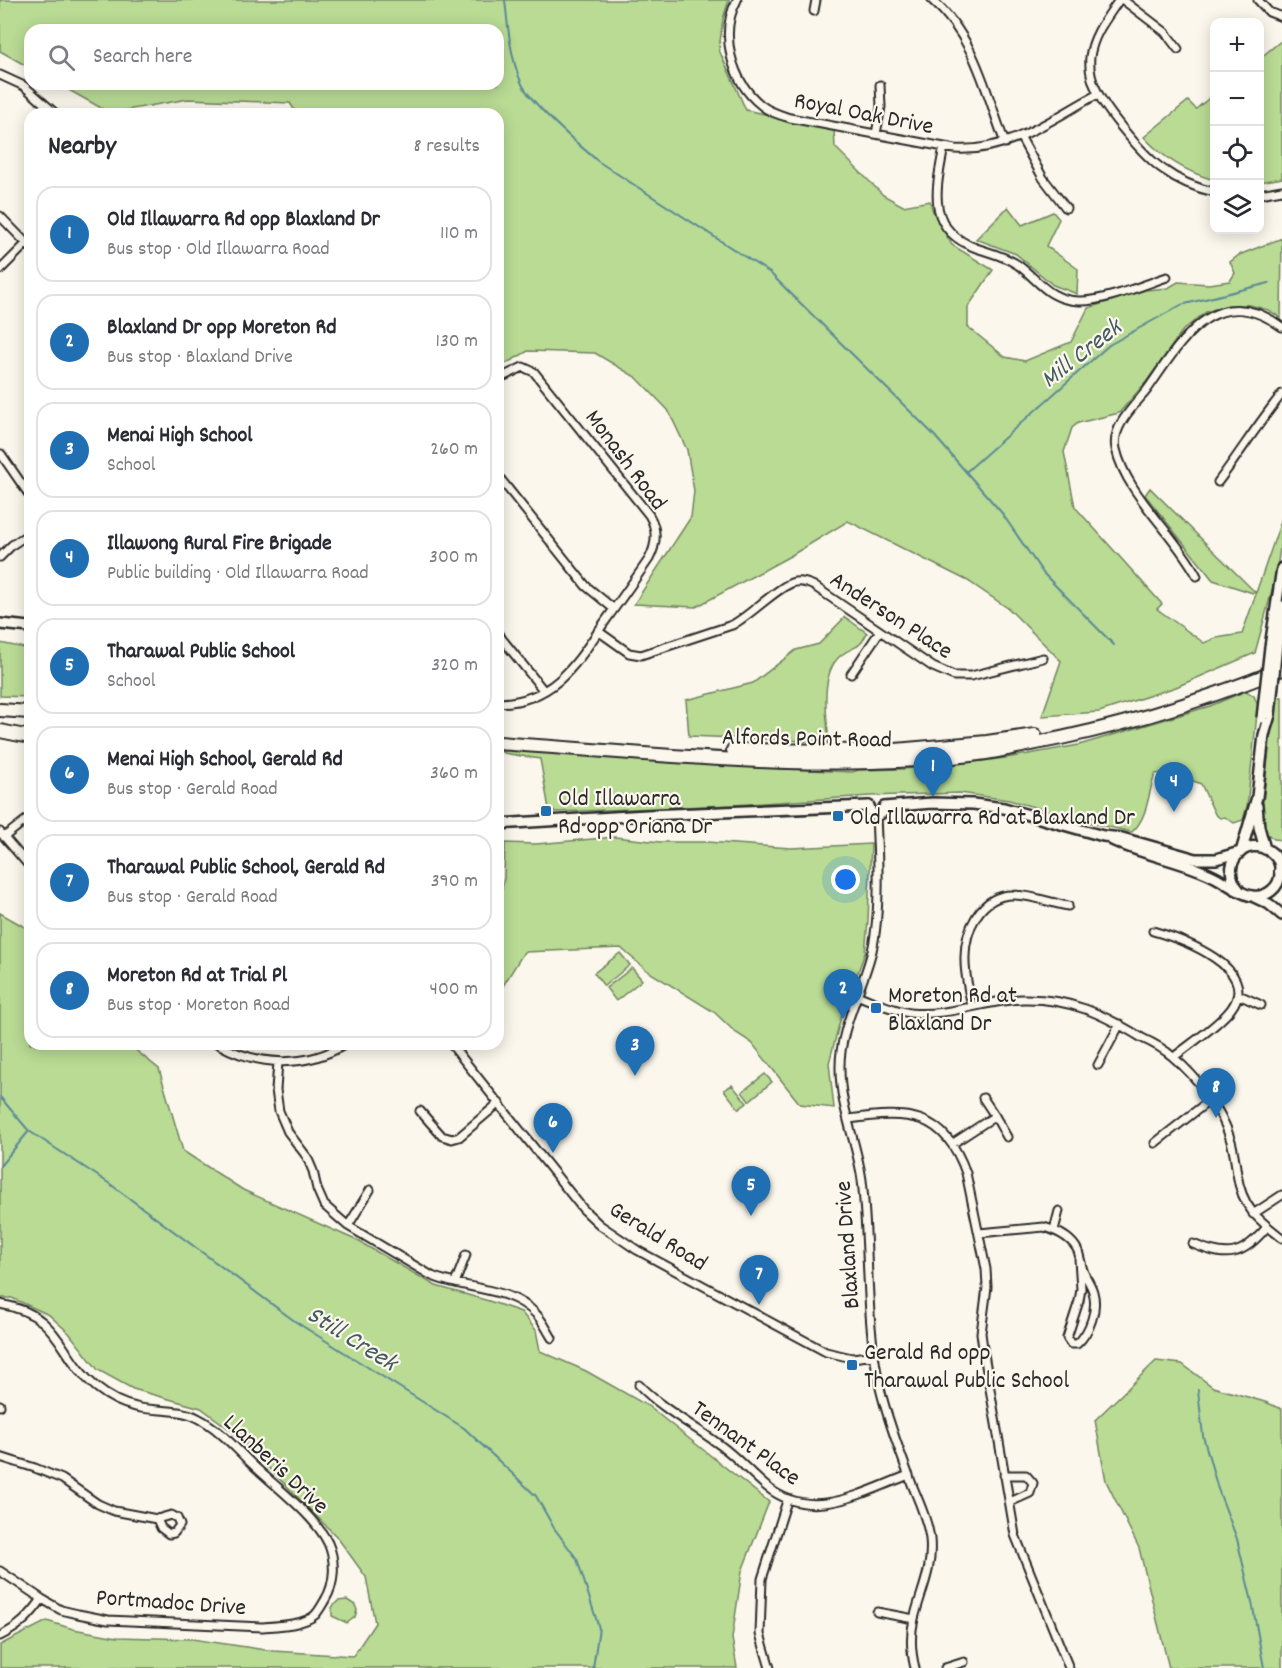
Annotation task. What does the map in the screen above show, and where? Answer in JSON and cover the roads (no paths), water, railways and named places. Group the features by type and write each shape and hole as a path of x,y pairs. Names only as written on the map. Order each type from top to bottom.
{"highway":[{"name":"Alfords Point Road","path":"504,735 740,751 884,751 987,742 1041,735 1138,712 1219,686 1282,661"},
{"name":"Alfords Point Road","path":"504,743 776,761 840,763 926,759 988,753 1119,725 1196,702 1282,669"},
{"path":"0,702 24,703"},
{"path":"0,710 24,712"},
{"path":"0,731 24,736"}],"street":[{"name":"Royal Oak Drive","path":"737,0 729,18 728,43 732,60 756,100 773,112 790,118 944,147 977,149 1005,143 1098,94"},
{"path":"814,11 816,0"},
{"path":"932,0 952,20 969,46 1005,143"},
{"path":"1178,49 1165,32 1121,0 1100,28 1093,45 1090,66 1093,82 1098,94 1155,164 1183,182 1210,190"},
{"path":"1258,0 1269,12 1282,17"},
{"path":"0,75 24,86"},
{"path":"876,134 881,107 880,85"},
{"path":"29,90 49,108"},
{"path":"1020,136 1043,178 1065,208"},
{"path":"944,147 936,194 944,223 967,244 998,254 1017,264 1047,291 1066,300 1088,301 1167,277"},
{"path":"1264,193 1282,190"},
{"path":"0,216 24,241"},
{"path":"0,270 24,249"},
{"path":"1197,576 1186,555 1130,483 1116,449 1118,431 1183,339 1201,322 1227,311 1245,310 1265,316 1282,327"},
{"name":"Monash Road","path":"504,376 523,367 534,372 652,520 655,531 654,548 649,559 570,672 544,691 521,700 504,701"},
{"path":"1218,482 1282,393"},
{"path":"1,454 24,487"},
{"path":"504,484 586,586 614,609"},
{"path":"2,552 24,537"},
{"path":"1276,641 1282,568"},
{"name":"Anderson Place","path":"598,632 629,653 646,655 732,625 785,586 803,582 814,586 939,671 954,676 971,676 1043,658"},
{"path":"1253,897 1269,893 1281,877 1276,858 1265,849 1259,827 1257,797 1282,606"},
{"path":"0,624 24,626"},
{"path":"851,674 880,631"},
{"path":"504,641 544,691"},
{"path":"1240,891 1233,881 1231,869 1235,857 1240,852 1257,797"},
{"path":"504,824 869,806 873,801 878,801 884,807 932,803 973,804 1004,808 1103,836 1123,845 1196,868 1269,904 1282,915"},
{"path":"869,806 871,813 876,816 882,813 884,807"},
{"name":"Blaxland Drive","path":"876,816 875,933 859,996 841,1048 840,1070 842,1094 860,1166 865,1206 875,1355 886,1410 925,1517 930,1547 928,1578 914,1618 912,1647 915,1668"},
{"path":"24,821 2,834 24,860"},
{"path":"1103,836 1122,838 1196,859 1209,860 1248,848 1265,849"},
{"path":"972,1006 964,963 965,951 973,922 983,908 999,897 1013,895 1068,906"},
{"path":"1153,931 1177,939 1224,964 1232,972 1239,995 1224,1017 1174,1057"},
{"path":"1239,995 1261,1005"},
{"path":"859,996 893,1009 909,1012 937,1012 1015,1000 1051,1001 1084,1008 1120,1024 1174,1057 1210,1100 1228,1132 1244,1202 1253,1214 1282,1238"},
{"path":"1098,1065 1120,1024"},
{"path":"232,1050 246,1056 278,1062 312,1060 336,1050"},
{"name":"Gerald Road","path":"456,1050 583,1209 618,1238 826,1352 852,1358 875,1355"},
{"path":"278,1062 277,1102 283,1124 307,1157 316,1189 324,1205 348,1226 432,1276 497,1293 522,1303 537,1314 552,1338"},
{"path":"983,1098 1007,1137"},
{"path":"1155,1143 1210,1100"},
{"path":"420,1111 442,1136 452,1139 459,1137 498,1103"},
{"path":"849,1119 906,1114 940,1131 952,1144 966,1173 979,1233 987,1287 982,1316 982,1341 1015,1535 1069,1668"},
{"path":"952,1144 995,1116"},
{"path":"348,1226 370,1190"},
{"path":"1253,1214 1282,1195"},
{"path":"1054,1230 1059,1211"},
{"path":"979,1233 1044,1227 1066,1237 1078,1251 1081,1288 1079,1301 1066,1338 1071,1344 1077,1344 1084,1338 1095,1304 1093,1290 1079,1258"},
{"path":"1193,1244 1218,1253 1232,1254 1248,1247 1267,1227"},
{"path":"454,1283 465,1255"},
{"name":"Llanberis Drive","path":"0,1304 23,1311 45,1323 62,1342 82,1374 104,1394 136,1407 197,1417 221,1434 315,1523 330,1546 334,1575 329,1593 314,1616"},
{"name":"Tennant Place","path":"639,1385 653,1399 728,1451 768,1487 787,1500 824,1504 909,1475"},
{"path":"0,1457 62,1479 98,1504 114,1511 157,1519"},
{"path":"1004,1475 1026,1475 1033,1483 1030,1493 1010,1502"},
{"path":"770,1668 760,1634 762,1579 787,1500"},
{"name":"Portmadoc Drive","path":"0,1571 62,1610 108,1620 262,1627 288,1625 314,1616"},
{"path":"0,1636 21,1625 42,1599"},
{"path":"877,1612 914,1618"},
{"path":"945,1668 964,1662"}],"waterway":[{"path":"505,0 514,62 521,82 534,102 599,162 770,273 932,433 1001,512 1043,573 1114,645"},
{"name":"Mill Creek","path":"967,471 1109,345 1181,305 1269,283"},
{"name":"Still Creek","path":"0,1097 29,1131 110,1184 296,1322 464,1428 536,1496 554,1528 577,1559 599,1628 593,1668"},
{"path":"0,1166 29,1131"},
{"path":"1198,1390 1203,1436 1218,1489 1237,1539 1264,1668"}],"place":[{"name":"Old Illawarra Rd opp Blaxland Dr","path":"933,797"},
{"name":"Old Illawarra Rd opp Oriana Dr","path":"546,811"},
{"name":"Illawong Rural Fire Brigade","path":"1174,812"},
{"name":"Old Illawarra Rd at Blaxland Dr","path":"838,816"},
{"name":"Moreton Rd at Blaxland Dr","path":"876,1008"},
{"name":"Blaxland Dr opp Moreton Rd","path":"843,1019"},
{"name":"Menai High School","path":"635,1076"},
{"name":"Moreton Rd at Trial Pl","path":"1216,1118"},
{"name":"Menai High School, Gerald Rd","path":"553,1153"},
{"name":"Tharawal Public School","path":"751,1216"},
{"name":"Tharawal Public School, Gerald Rd","path":"759,1305"},
{"name":"Gerald Rd opp Tharawal Public School","path":"852,1365"}]}
